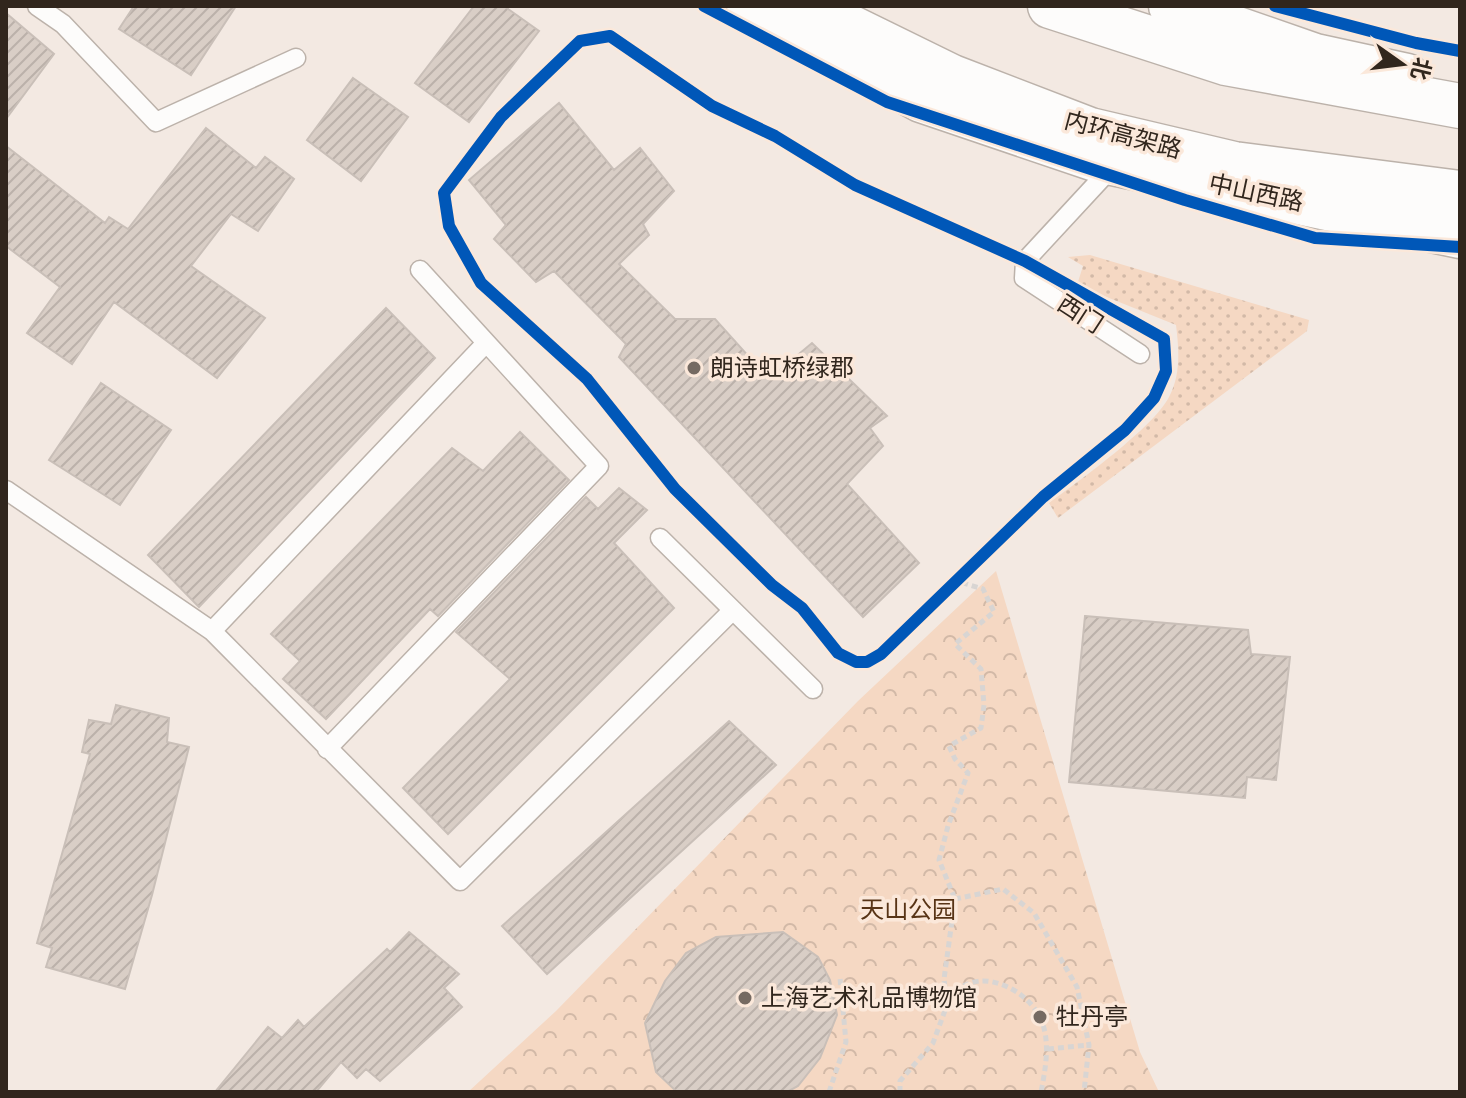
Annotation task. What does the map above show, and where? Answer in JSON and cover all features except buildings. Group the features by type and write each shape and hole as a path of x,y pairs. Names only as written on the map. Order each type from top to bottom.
{"main road":[{"name":"中山西路","path":"749,6 921,100 1115,164 1460,236"},
{"name":"内环高架路","path":"807,6 952,77 1090,130 1234,164 1460,193"},
{"path":"1050,6 1226,63 1460,106"},
{"path":"1171,6 1315,56 1460,88"}],"lane":[{"path":"37,6 63,24 156,122 296,58"},
{"name":"西门","path":"1115,164 1025,261 1024,278 1140,354"},
{"path":"327,749 599,466 420,270"},
{"path":"212,631 486,343"},
{"path":"6,490 212,631 460,881 733,610"},
{"path":"660,538 813,689"}],"path":[{"path":"900,1092 900,1081 933,1043 947,1005 944,979 955,899 939,860 968,773 955,759 949,746 981,728 984,705 981,669 955,644 994,612 983,589 961,577 946,591"},
{"path":"955,899 1003,889 1034,913 1077,987 1089,1045 1084,1092"},
{"path":"829,1092 846,1042 840,978"},
{"path":"945,994 980,981 1010,987 1032,1004 1047,1031 1048,1049 1041,1092"},
{"path":"1048,1049 1089,1045"}],"green space":[{"path":"1090,255 1309,320 1307,331 1058,518 1049,503 1148,424 1169,397 1177,371 1176,325 1077,285 1083,266 1068,257"},
{"name":"天山公园","path":"996,571 1140,1052 1159,1092 468,1092 556,1011 858,701"}],"cycle path":[{"path":"704,6 887,102 1185,200 1315,238 1460,247"},
{"path":"1275,6 1416,43 1460,51"},
{"path":"610,36 712,106 775,136 855,185 1025,261 1164,339 1166,371 1154,398 1125,430 1043,497 881,654 867,662 856,662 838,653 802,608 772,585 675,489 587,379 481,283 449,226 444,193 501,117 580,41 610,36"}],"place":[{"name":"朗诗虹桥绿郡","path":"694,368"},
{"name":"上海艺术礼品博物馆","path":"745,998"},
{"name":"牡丹亭","path":"1040,1017"}]}
